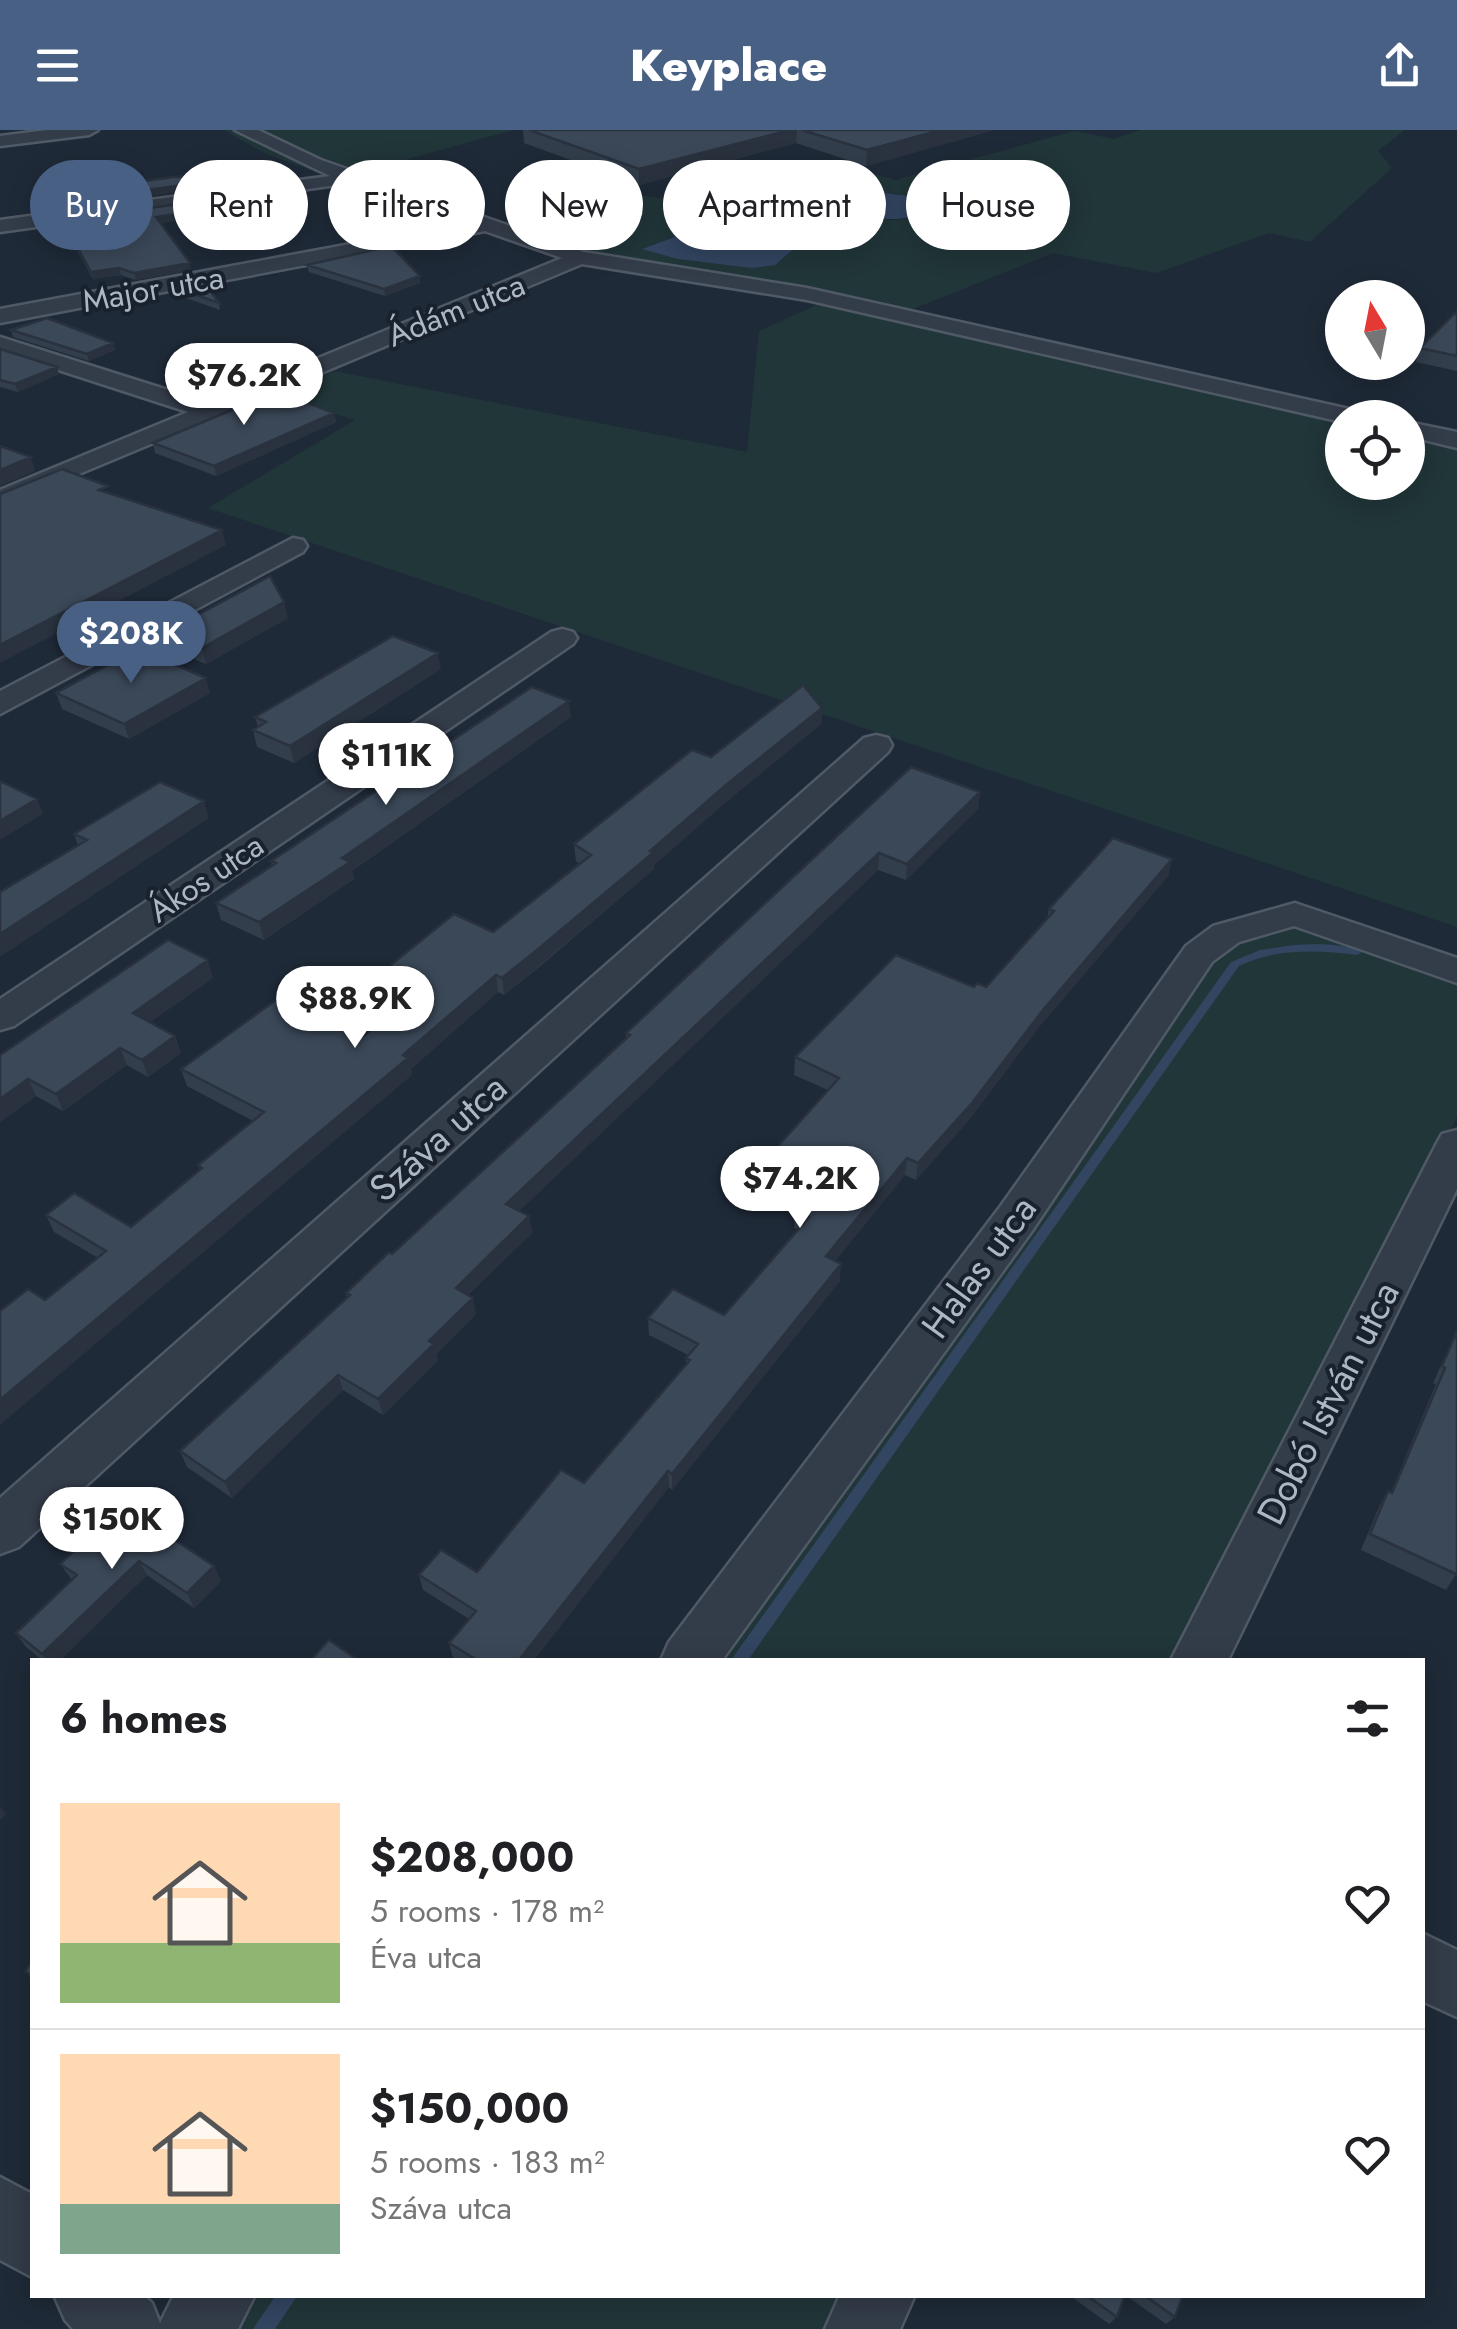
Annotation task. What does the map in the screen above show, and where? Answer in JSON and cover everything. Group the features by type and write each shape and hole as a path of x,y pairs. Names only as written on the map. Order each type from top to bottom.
{"street":[{"path":"0,141 89,130"},
{"path":"244,130 328,168"},
{"path":"0,226 328,181"},
{"path":"485,227 580,258 807,294 1325,411"},
{"name":"Major utca","path":"0,316 353,250"},
{"name":"Ádám utca","path":"0,499 580,258"},
{"path":"0,344 209,411"},
{"path":"1425,432 1457,440"},
{"path":"0,704 292,546"},
{"name":"Ákos utca","path":"0,1017 562,638"},
{"name":"Száva utca","path":"0,1531 876,745"},
{"name":"Halas utca","path":"691,1658 1016,1219 1200,954 1226,934 1295,914 1457,971"},
{"name":"Dobó István utca","path":"1200,1658 1457,1145"},
{"path":"1425,1967 1457,1985"},
{"path":"0,2212 30,2240"},
{"path":"93,2298 126,2329"},
{"path":"194,2329 217,2298"},
{"path":"862,2329 877,2298"}],"green space":[{"path":"224,130 514,130 404,160 328,160 328,176 308,169 308,160 283,160"},
{"path":"1141,130 1405,130 1378,151 1392,168 1310,242 1269,233 1156,273 1053,253 908,311 1325,403 1325,500 1425,500 1425,426 1457,433 1457,927 208,508 355,420 273,396 334,371 747,452 759,331 838,295 573,250 643,250 643,196 663,198 663,241 644,248 775,265 793,250 886,250 886,220 906,219 906,250 1070,250 1070,160 969,160 1074,131 1114,139"},
{"path":"886,177 906,177 906,196 886,193"},
{"path":"1283,921 1457,980 1457,1117 1175,1658 696,1658 1208,955"},
{"path":"231,2298 840,2298 825,2329 208,2329"}],"water":[{"path":"886,193 906,196 906,218 888,219"},
{"path":"663,241 663,250 793,250 775,265 752,268 678,259 643,249"}],"building":[{"path":"529,130 790,130 643,168 643,160 614,160"},
{"path":"802,130 941,130 867,150"},
{"path":"173,177 173,187 153,189 153,180"},
{"path":"173,205 173,215 156,217 173,240 173,250 180,250 190,263 134,273 119,268 91,272 79,250 153,250 153,207"},
{"path":"373,250 395,250 420,276 384,289 307,265"},
{"path":"203,281 219,303 173,287"},
{"path":"1457,311 1457,356 1425,349 1425,343"},
{"path":"47,318 113,343 87,354 11,330"},
{"path":"0,349 57,367 15,384 0,380"},
{"path":"277,391 334,413 214,466 153,443"},
{"path":"0,446 31,457 0,470"},
{"path":"62,469 108,486 99,490 222,530 0,645 0,494"},
{"path":"270,576 284,602 202,648 164,633"},
{"path":"393,636 438,653 290,746 253,730 266,722 255,717"},
{"path":"138,649 206,678 124,724 56,693"},
{"path":"803,685 822,708 726,785 650,851 654,852 537,950 502,978 496,975 403,1055 408,1058 0,1400 0,1311 28,1289 45,1300 106,1251 46,1215 74,1193 131,1227 202,1168 198,1165 264,1112 181,1069 280,997 361,1038 415,993 377,976 454,914 493,932 591,855 574,844 692,750 711,757"},
{"path":"532,687 569,701 342,858 350,862 259,922 216,903 276,863 271,861"},
{"path":"911,767 980,792 907,864 879,853 506,1204 529,1216 456,1288 473,1298 429,1341 434,1344 378,1399 338,1375 225,1482 180,1451 350,1295 346,1293 389,1252 392,1254 630,1035 626,1033"},
{"path":"0,781 37,799 0,821"},
{"path":"160,782 204,801 0,934 0,892 87,840 74,834"},
{"path":"1113,838 1172,859 1043,1010 972,1103 918,1163 907,1158 826,1256 841,1264 672,1474 668,1471 521,1658 474,1658 449,1643 476,1611 419,1575 441,1550 477,1572 561,1470 584,1483 690,1360 686,1358 698,1344 648,1318 673,1289 724,1315 809,1217 795,1211 814,1188 762,1164 839,1078 795,1057 896,955 974,987 977,983 986,987 1054,911 1049,909"},
{"path":"168,940 208,960 133,1013 175,1036 142,1060 120,1048 56,1094 28,1079 0,1099 0,1055"},
{"path":"1457,1331 1456,1574 1370,1534 1388,1491 1392,1493"},
{"path":"122,1505 214,1566 187,1593 139,1561 42,1654 16,1633 77,1575 60,1564"},
{"path":"329,1640 355,1658 313,1658"},
{"path":"1090,2298 1124,2298 1117,2317"},
{"path":"1148,2298 1182,2298 1175,2317"}],"waterway":[{"path":"740,1658 1235,964 1279,949 1357,952"},
{"path":"263,2329 286,2298"}]}
